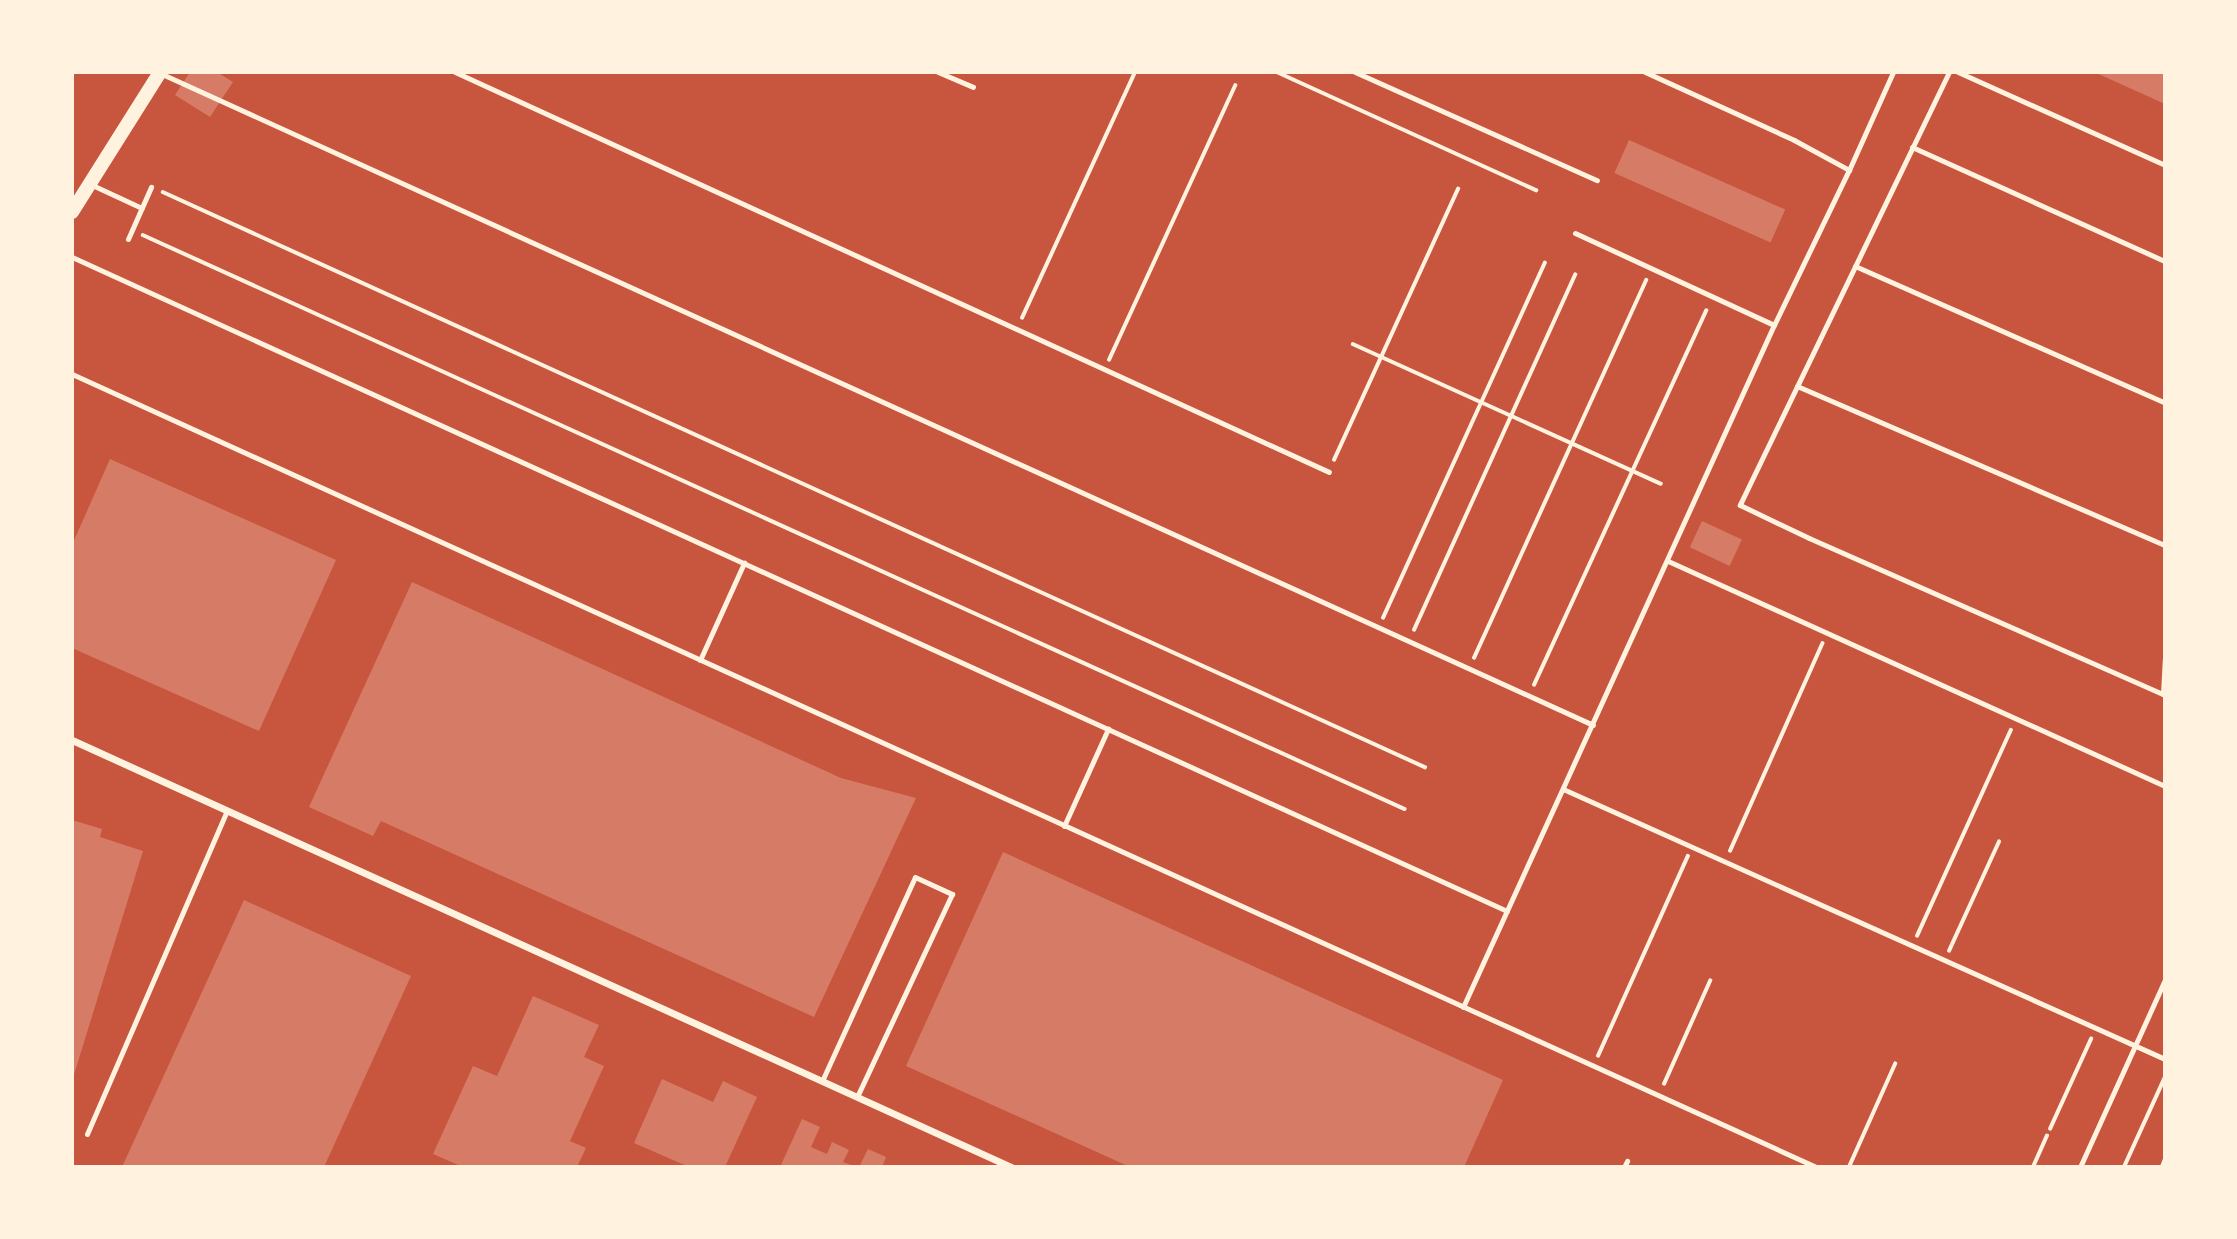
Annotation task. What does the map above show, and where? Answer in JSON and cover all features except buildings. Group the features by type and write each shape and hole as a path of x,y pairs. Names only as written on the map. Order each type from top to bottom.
{"main road":[{"path":"72,212 160,72"}],"street":[{"path":"72,740 1011,1167"}],"lane":[{"path":"160,72 1593,725"},
{"path":"455,72 1329,472"},
{"path":"938,72 973,87"},
{"path":"1355,72 1597,180"},
{"path":"1644,72 1794,140 1849,170"},
{"path":"1463,1007 1774,325 1893,72"},
{"path":"1949,72 1740,505 2164,695 2165,659"},
{"path":"1958,72 2165,165"},
{"path":"1912,147 2165,261"},
{"path":"89,184 142,208"},
{"path":"128,239 151,187"},
{"path":"1575,233 1774,325"},
{"path":"72,257 1507,911"},
{"path":"1855,266 2165,403"},
{"path":"72,374 1816,1167"},
{"path":"1797,386 2165,545"},
{"path":"1668,561 2165,786"},
{"path":"700,660 744,563"},
{"path":"1064,826 1108,729"},
{"path":"1563,789 1693,844 2165,1059"},
{"path":"87,1134 227,810"},
{"path":"822,1082 915,877 952,894 857,1097"},
{"path":"2080,1167 2165,980"}],"path":[{"path":"1016,328 1135,72"},
{"path":"1277,72 1536,190"},
{"path":"1105,370 1235,86"},
{"path":"151,187 1425,767"},
{"path":"1329,472 1458,189"},
{"path":"132,230 1405,809"},
{"path":"1378,628 1545,263"},
{"path":"1469,669 1651,268"},
{"path":"1409,641 1575,275"},
{"path":"1529,696 1706,310"},
{"path":"1353,344 1661,484"},
{"path":"1727,860 1829,634"},
{"path":"1914,945 2016,719"},
{"path":"1943,957 1948,953 1999,842"},
{"path":"1594,1066 1693,844"},
{"path":"1659,1096 1710,981"},
{"path":"2050,1129 2096,1027"},
{"path":"1849,1167 1895,1064"},
{"path":"2124,1167 2165,1077"},
{"path":"2033,1167 2047,1136"},
{"path":"2162,1167 2165,1159"}]}
